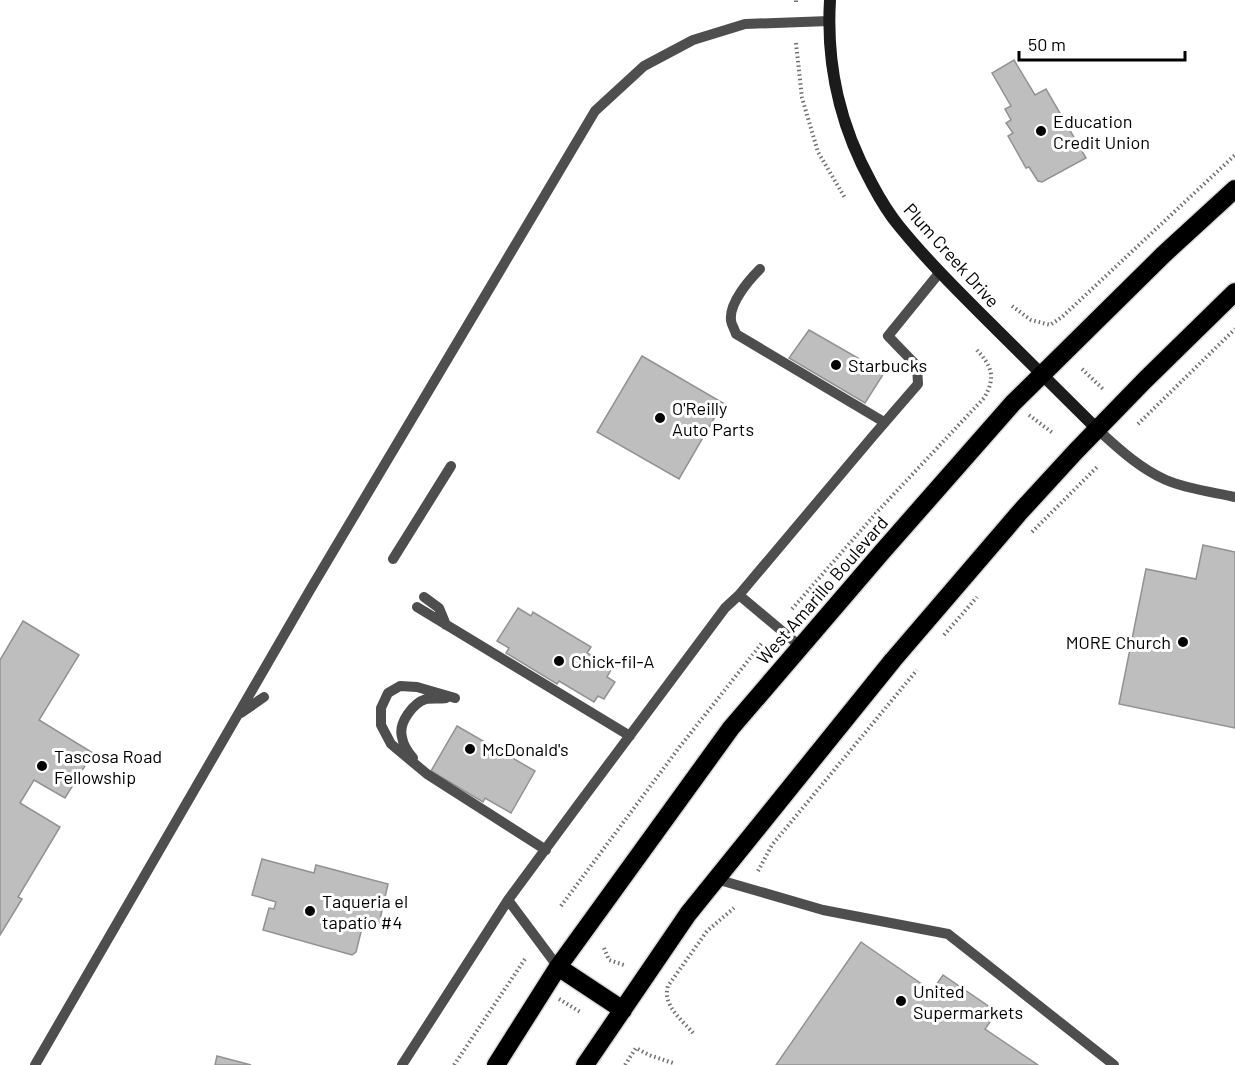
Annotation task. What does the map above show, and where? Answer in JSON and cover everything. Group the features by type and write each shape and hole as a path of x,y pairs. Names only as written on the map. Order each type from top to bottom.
{"highway":[{"name":"West Amarillo Boulevard","path":"496,1065 558,967 731,728 1013,403 1163,255 1235,189"},
{"path":"585,1065 688,914 893,660 1020,512 1097,429 1235,292"},
{"path":"558,967 622,1010"}],"street":[{"name":"Plum Creek Drive","path":"830,0 830,47 841,113 852,143 880,198 898,225 940,272 1097,429"}],"lane":[{"path":"35,1065 310,590 596,111 644,66 693,40 745,24 829,21"},
{"path":"760,269 747,283 733,307 731,320 736,334 884,422"},
{"path":"402,1065 508,900 725,608 739,595 918,384 917,366 888,336 940,272"},
{"path":"1097,429 1145,469 1165,479 1235,497"},
{"path":"397,559 402,544 452,466"},
{"path":"739,595 801,647"},
{"path":"421,602 447,625 630,736"},
{"path":"427,774 408,751 401,735 404,720 413,707 426,699 455,698 417,687 400,686 388,693 381,708 381,725 390,744 427,774 546,850"},
{"path":"238,715 264,697"},
{"path":"716,879 822,910 948,934 1114,1065"},
{"path":"508,900 558,967"}],"path":[{"path":"796,43 802,98 818,152 846,198"},
{"path":"1012,306 1031,320 1050,325 1062,317 1235,155"},
{"path":"1138,424 1235,329"},
{"path":"792,609 878,511 984,398 991,386 991,372 989,364 975,348"},
{"path":"1082,369 1102,389"},
{"path":"1026,412 1054,434"},
{"path":"1031,533 1097,467"},
{"path":"945,636 980,593"},
{"path":"561,906 678,749 762,643"},
{"path":"758,871 772,845 916,670"},
{"path":"693,1033 669,1004 665,994 668,986 707,931 734,908"},
{"path":"604,948 609,960 624,965"},
{"path":"454,1065 525,959"},
{"path":"556,997 582,1013"},
{"path":"625,1065 636,1048 673,1063"}],"building":[{"path":"1014,60 1035,95 1046,89 1086,158 1042,182 1038,181 1029,167 1026,168 1008,136 1013,133 1006,123 1011,120 1005,109 1011,106 992,73"},
{"name":"Starbucks","path":"809,330 884,373 865,403 789,358"},
{"name":"O'Reilly Auto Parts","path":"642,356 723,403 679,479 597,432"},
{"name":"MORE Church","path":"1203,545 1235,552 1235,728 1119,704 1146,569 1196,579"},
{"name":"Chick-fil-A","path":"518,608 531,616 533,612 591,647 587,653 612,668 607,677 615,682 604,699 598,696 594,702 559,681 557,684 506,653 509,648 497,641"},
{"name":"Tascosa Road Fellowship","path":"23,621 79,655 39,720 93,753 65,798 34,780 20,803 60,827 18,897 22,899 0,935 0,660"},
{"name":"McDonald's","path":"457,726 535,771 511,813 485,798 483,802 431,771"},
{"path":"262,859 314,873 316,865 388,884 379,924 364,920 356,952 352,955 263,930 269,908 274,909 276,902 252,895"},
{"name":"United Supermarkets","path":"861,942 932,991 943,975 997,1012 985,1029 1038,1065 776,1065"},
{"path":"217,1056 251,1065 215,1065"}],"place":[{"name":"Education Credit Union","path":"1041,131"},
{"name":"Starbucks","path":"836,365"},
{"name":"O'Reilly Auto Parts","path":"660,418"},
{"name":"MORE Church","path":"1183,642"},
{"name":"Chick-fil-A","path":"559,661"},
{"name":"McDonald's","path":"470,749"},
{"name":"Tascosa Road Fellowship","path":"42,766"},
{"name":"Taqueria el tapatío #4","path":"310,911"},
{"name":"United Supermarkets","path":"901,1001"}]}
